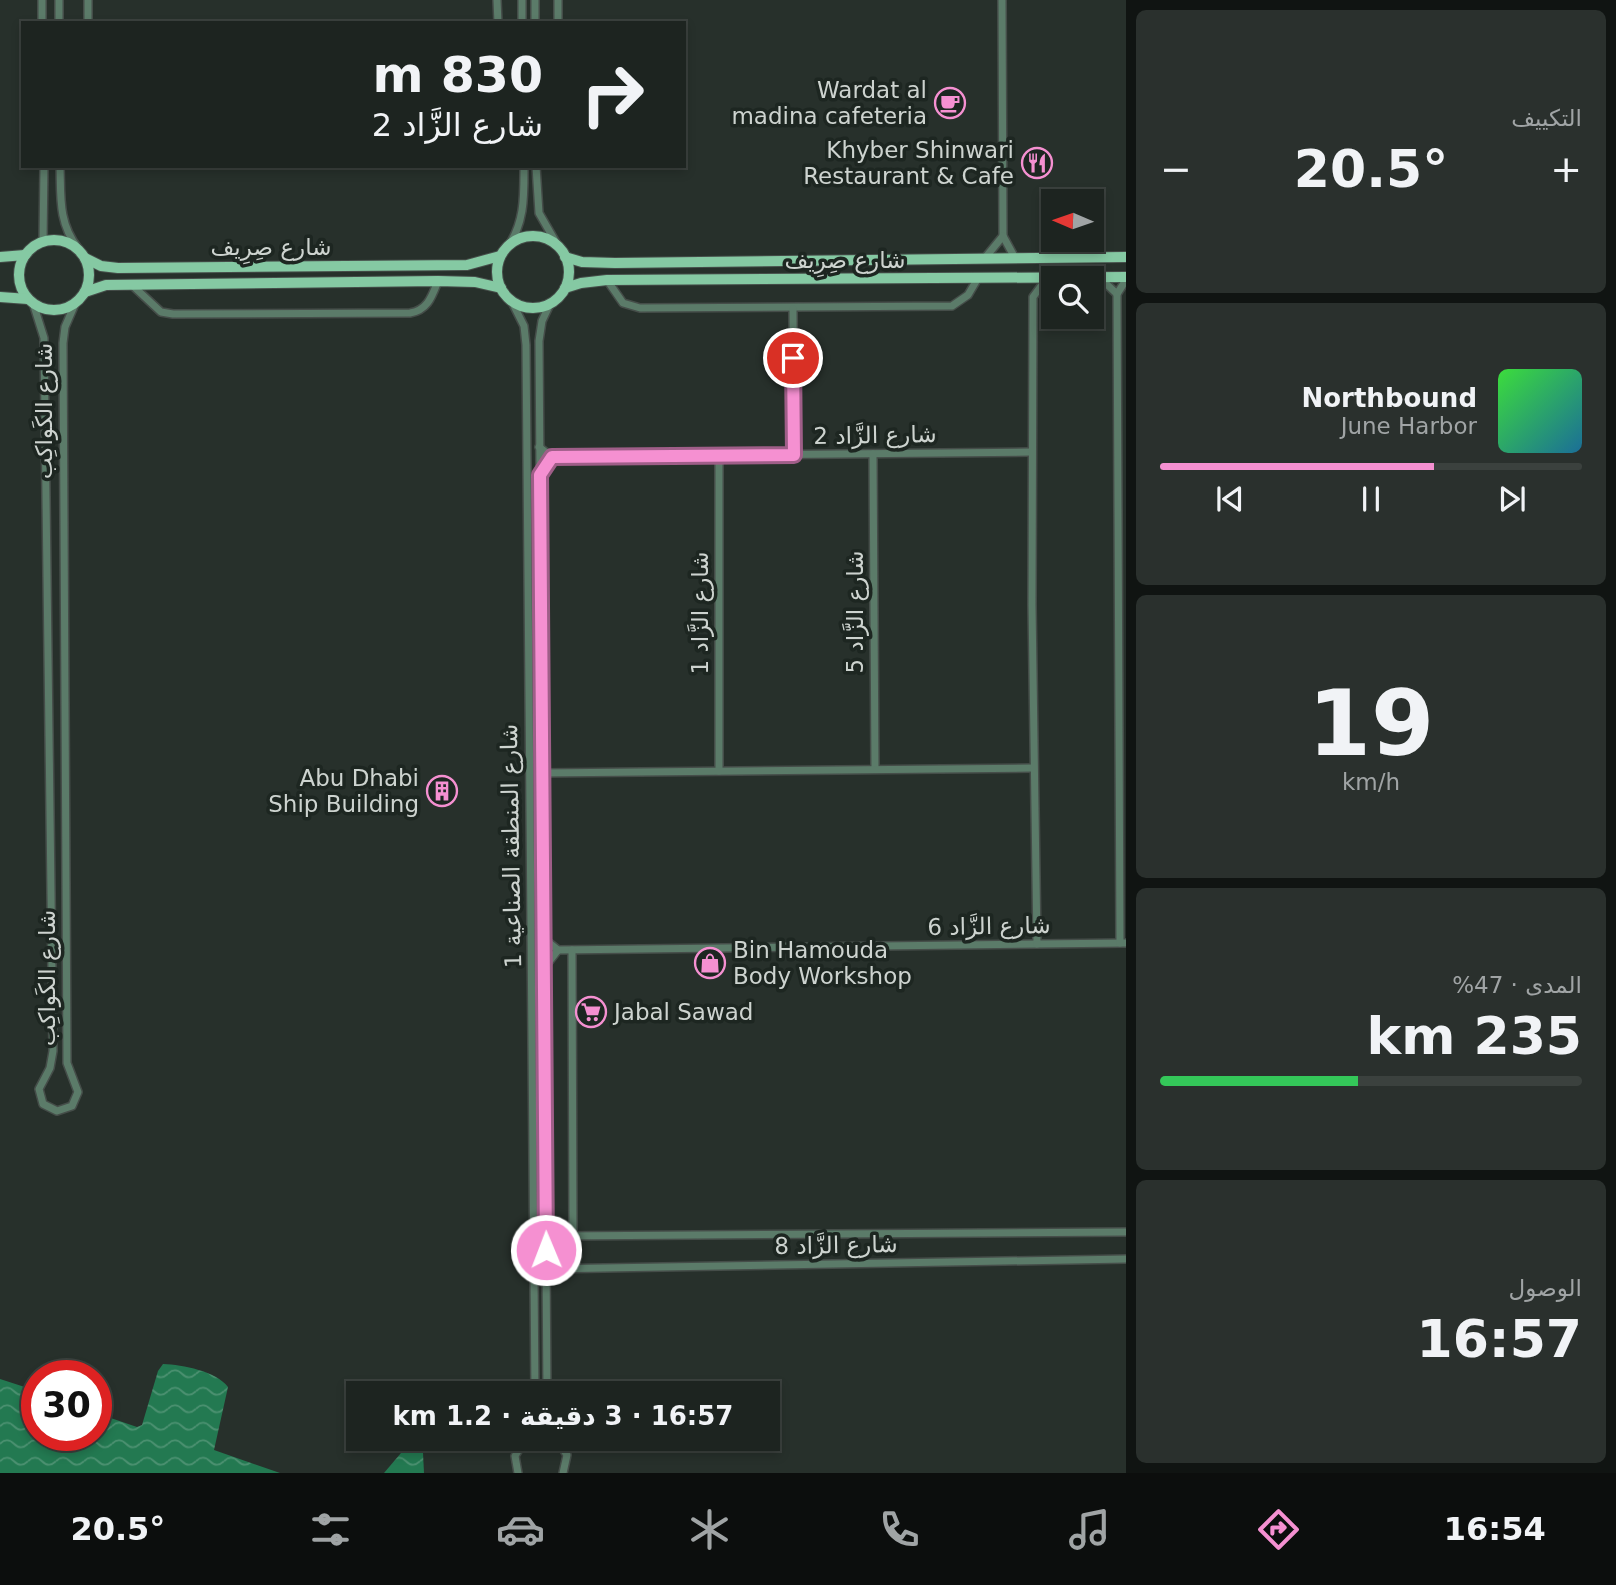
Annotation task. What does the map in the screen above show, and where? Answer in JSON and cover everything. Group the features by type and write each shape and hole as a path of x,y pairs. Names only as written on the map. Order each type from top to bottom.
{"main road":[{"path":"526,237 537,237 558,246 568,267 565,288 550,304 531,308 512,302 500,288 497,267 504,252 526,237"},
{"path":"0,257 25,256 43,241 61,240 78,248 85,258 90,279 85,292 75,304 54,311 30,301 0,297"},
{"name":"شارع صِرِيف","path":"85,258 101,266 118,268 467,265 504,252"},
{"path":"25,256 20,282 30,301"},
{"name":"شارع صِرِيف","path":"565,257 582,262 615,263 1126,257"},
{"name":"شارع صِرِيف","path":"565,288 607,280 1041,277"},
{"name":"شارع صِرِيف","path":"1104,277 1126,278"},
{"name":"شارع صِرِيف","path":"85,292 106,285 132,284 438,281 475,282 500,288"}],"street":[{"path":"41,0 42,21"},
{"path":"59,0 59,19"},
{"path":"88,0 88,21"},
{"path":"497,0 498,21"},
{"path":"522,0 523,21"},
{"path":"535,0 535,21"},
{"path":"558,0 558,21"},
{"path":"1002,0 1003,236 1015,258"},
{"path":"43,241 44,168"},
{"path":"61,168 61,213 67,232 78,248"},
{"path":"504,252 522,214 524,168"},
{"path":"538,168 539,213 558,246"},
{"path":"985,258 993,253 1003,236"},
{"path":"607,280 623,303 640,308 793,309 951,306 968,295 978,278"},
{"path":"1017,278 1027,283 1034,297"},
{"path":"1123,943 1122,553 1117,294 1126,278"},
{"path":"132,284 161,312 173,314 410,313 421,310 431,300 438,281"},
{"path":"1104,282 1117,294"},
{"path":"1037,944 1031,452 1034,297 1041,284"},
{"name":"شارع الكَواكِب","path":"30,301 44,338 52,1051 50,1068 39,1089 43,1104 57,1111 72,1106 78,1091 67,1063 63,369 63,335 75,304"},
{"name":"شارع المنطقة الصناعية 1","path":"512,302 524,326 526,345 535,1381"},
{"name":"شارع المنطقة الصناعية 1","path":"547,1381 539,341 542,321 550,304"},
{"path":"793,309 794,455"},
{"path":"539,447 552,457 540,475"},
{"name":"شارع الزَّاد 2","path":"552,457 1031,452"},
{"name":"شارع الزَّاد 5","path":"873,454 875,769"},
{"name":"شارع الزَّاد 1","path":"719,456 719,771"},
{"path":"542,773 1033,768"},
{"path":"543,938 558,950 544,968"},
{"name":"شارع الزَّاد 6","path":"558,950 1123,943"},
{"path":"572,950 573,1236"},
{"path":"546,1224 560,1236 546,1250"},
{"name":"شارع الزَّاد 8","path":"560,1236 1126,1232"},
{"name":"شارع الزَّاد 8","path":"546,1269 1126,1259"},
{"path":"518,1451 515,1456 519,1473"},
{"path":"563,1473 567,1455 564,1451"}],"water":[{"path":"163,1364 189,1367 223,1381 228,1387 214,1450 280,1473 0,1473 0,1379 21,1386 21,1451 112,1451 112,1418 137,1427 142,1425 158,1371"},
{"path":"401,1453 423,1453 424,1473 384,1473"}],"place":[{"name":"Wardat al madina cafeteria","path":"950,103"},
{"name":"Khyber Shinwari Restaurant & Cafe","path":"1037,163"},
{"name":"Abu Dhabi Ship Building","path":"442,791"},
{"name":"Bin Hamouda Body Workshop","path":"710,963"},
{"name":"Jabal Sawad","path":"591,1012"}],"route":[{"path":"546,1250 540,475 552,457 794,455 793,358"}]}
